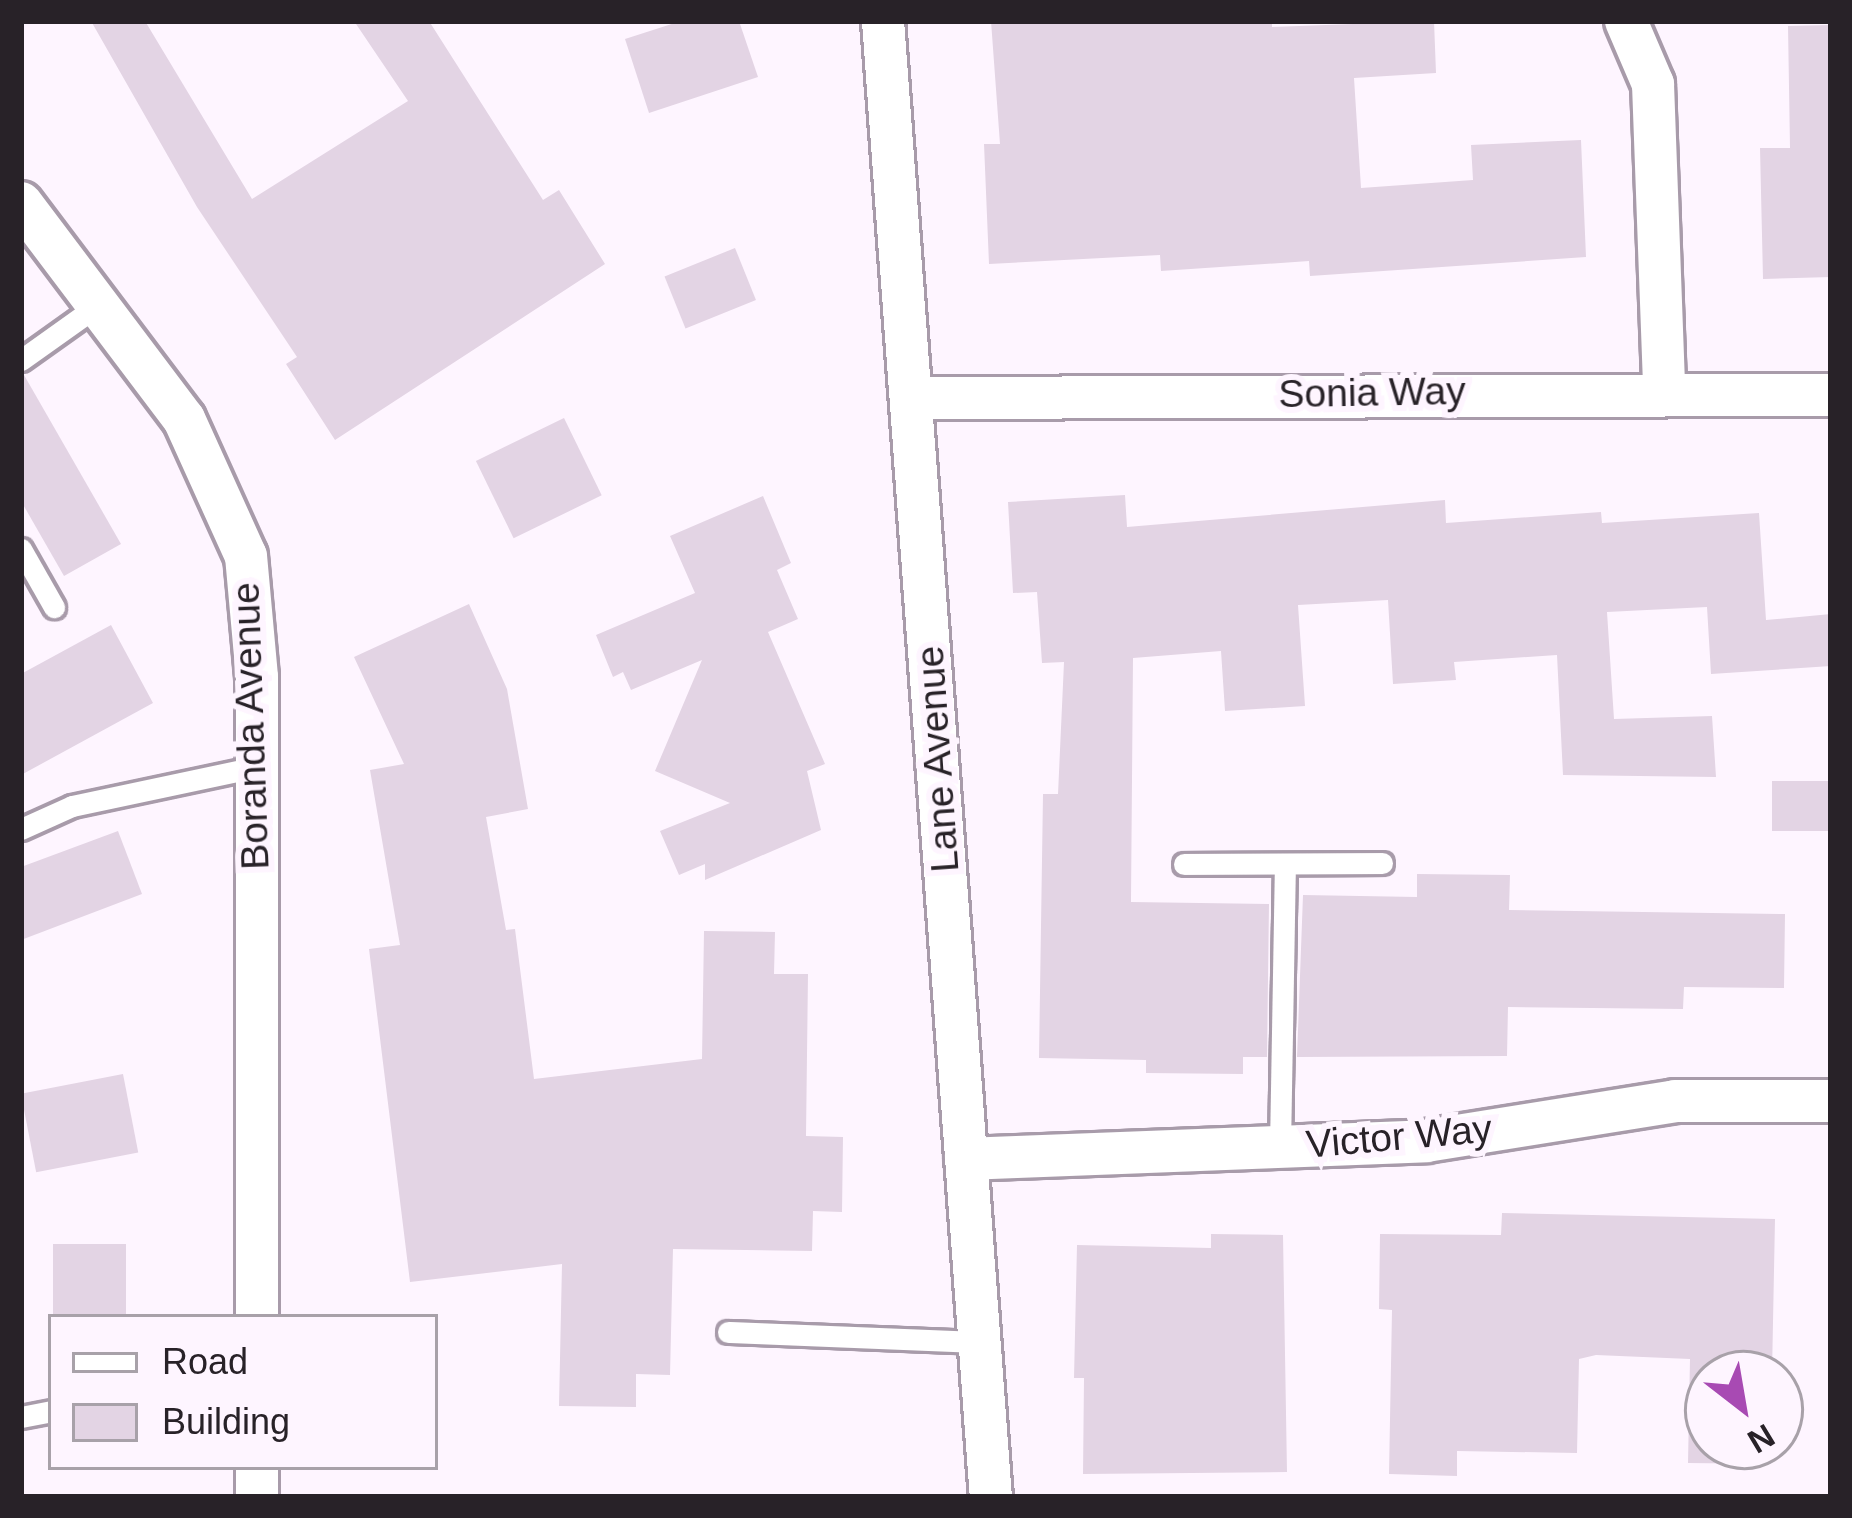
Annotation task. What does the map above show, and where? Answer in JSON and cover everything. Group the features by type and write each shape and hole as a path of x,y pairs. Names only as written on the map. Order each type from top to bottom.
{"street":[{"name":"Lane Avenue","path":"883,21 992,1497"},
{"path":"1626,21 1653,84 1664,390"},
{"name":"Boranda Avenue","path":"23,209 184,419 246,556 256,767 257,1314"},
{"name":"Sonia Way","path":"913,398 1664,390 1831,395"},
{"name":"Victor Way","path":"966,1159 1426,1142 1676,1100 1831,1101"}],"lane":[{"path":"21,360 98,305"},
{"path":"21,549 54,607"},
{"path":"21,830 72,806 256,767"},
{"path":"1184,864 1382,862"},
{"path":"1280,1147 1285,863"},
{"path":"728,1332 980,1342"}],"building":[{"path":"91,21 145,21 252,199 408,101 354,21 429,21 543,200 559,190 605,264 335,440 286,364 297,357 197,207"},
{"path":"681,21 739,21 758,77 649,113 625,39"},
{"path":"991,21 1272,21 1272,27 1434,21 1436,73 1354,78 1361,188 1473,180 1471,145 1581,140 1586,257 1310,276 1309,261 1161,271 1160,255 989,264 984,144 1000,144"},
{"path":"1831,25 1831,277 1763,279 1760,148 1790,148 1788,26"},
{"path":"735,248 756,300 686,328 665,276"},
{"path":"24,375 121,544 64,576 21,501"},
{"path":"564,418 602,495 514,538 476,461"},
{"path":"1125,495 1127,527 1445,500 1446,523 1601,512 1602,523 1759,513 1766,620 1831,614 1831,666 1711,674 1707,607 1607,612 1614,719 1712,716 1716,777 1563,775 1557,655 1454,662 1456,680 1393,684 1388,600 1298,605 1305,706 1225,711 1221,651 1133,658 1131,902 1269,904 1267,1057 1243,1057 1243,1074 1146,1073 1146,1060 1039,1058 1043,794 1058,794 1064,662 1042,663 1037,592 1013,593 1008,502"},
{"path":"763,496 791,563 777,570 798,619 768,632 825,764 807,771 821,830 705,880 705,864 679,875 660,831 730,803 655,771 702,660 631,690 623,672 613,677 596,635 695,593 670,536"},
{"path":"469,604 507,689 528,809 486,817 506,930 515,929 534,1079 702,1059 704,931 775,932 774,974 808,974 806,1136 843,1137 842,1212 813,1211 812,1251 673,1249 670,1375 636,1374 636,1407 559,1406 562,1264 410,1282 369,949 400,945 370,770 404,764 354,657"},
{"path":"111,625 153,703 21,775 21,674"},
{"path":"1772,781 1831,781 1831,831 1772,831"},
{"path":"118,831 142,894 21,940 21,867"},
{"path":"1417,874 1510,875 1509,910 1785,914 1784,988 1684,987 1683,1009 1508,1007 1507,1056 1297,1057 1303,895 1417,897"},
{"path":"123,1074 138,1153 36,1172 21,1094"},
{"path":"1502,1213 1775,1219 1772,1350 1684,1350 1684,1359 1596,1355 1579,1359 1577,1453 1457,1451 1457,1476 1389,1474 1392,1310 1379,1309 1380,1234 1501,1235"},
{"path":"1211,1234 1283,1235 1287,1472 1083,1474 1084,1378 1074,1378 1077,1245 1211,1248"},
{"path":"53,1244 126,1244 126,1314 53,1314"}]}
